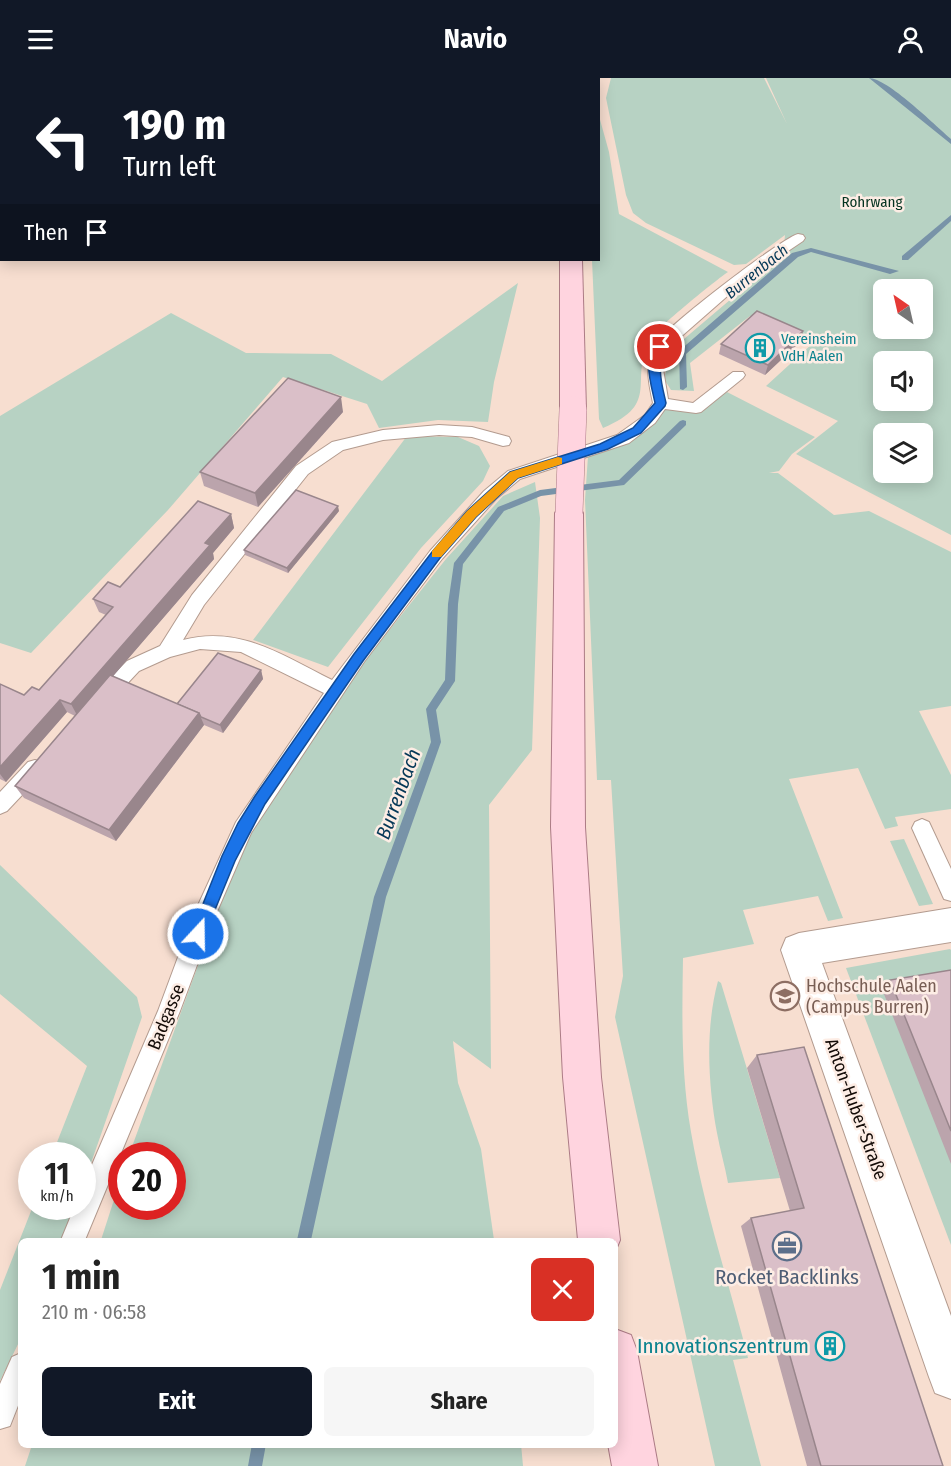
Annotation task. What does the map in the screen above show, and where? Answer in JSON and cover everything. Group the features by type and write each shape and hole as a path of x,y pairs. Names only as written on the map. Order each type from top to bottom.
{"main road":[{"path":"572,261 573,410 569,513 568,827 582,1077 599,1238"},
{"path":"618,1368 635,1466"}],"street":[{"name":"Anton-Huber-Straße","path":"951,925 799,950 940,1309 951,1377"}],"lane":[{"path":"738,375 696,408 661,403 654,363 660,347 743,275 798,238"},
{"name":"Badgasse","path":"74,1238 239,836 260,800 335,690 436,555 490,495 514,475 623,439 650,418 661,403"},
{"path":"166,651 198,600 302,470 338,446 383,435 439,430 472,432 503,441"},
{"path":"94,707 133,666 166,651 200,642 244,645 335,690"},
{"path":"0,805 47,756"},
{"path":"922,828 951,891"},
{"path":"0,1416 18,1373"}],"green space":[{"name":"Rohrwang","path":"611,78 764,78 787,124 766,78 951,78 951,535 796,454 838,421 766,386 812,344 750,316 690,363 694,391 671,390 664,379 671,350 783,255 785,235 746,264 734,265 646,223 633,213 626,195 606,98"},
{"path":"600,120 609,152 619,214 728,272 675,315 651,338 642,366 638,400 632,409 621,419 603,428 599,419 592,261 600,261"},
{"path":"518,283 494,382 488,422 438,420 379,428 367,404 283,377 168,510 31,653 0,643 0,416 171,313 246,353 331,354 382,381"},
{"path":"727,392 815,437 792,454 779,471 769,473 778,473 834,515 869,511 951,552 951,706 919,711 951,775 951,809 895,817 898,826 885,829 858,768 789,779 843,918 828,921 818,896 743,910 754,944 683,958 684,1067 691,1132 710,1217 748,1358 733,1360 761,1466 715,1466 615,1017 623,976 611,780 597,780 585,500 588,456 665,407 696,412"},
{"path":"407,436 458,437 479,446 490,466 483,481 421,548 328,667 253,640"},
{"path":"535,482 540,518 532,750 489,805 491,1069 453,1041 458,1083 481,1149 494,1238 102,1238 108,1218 186,1220 186,1142 134,1142 244,839 336,697 446,559 503,496"},
{"path":"904,839 933,904 919,906 890,841"},
{"path":"0,865 137,997 142,1017 96,1149 96,1142 57,1142 87,1066 0,994"},
{"path":"951,950 951,1245 846,968"},
{"path":"718,981 721,983 780,1178 728,1183 717,1133 709,1057 711,1018"},
{"path":"28,1220 70,1220 64,1238 20,1238"},
{"path":"18,1244 18,1344 0,1381 0,1290"},
{"path":"31,1448 521,1448 523,1466 25,1466"}],"building":[{"name":"Vereinsheim VdH Aalen","path":"757,311 803,331 768,365 721,344"},
{"path":"288,378 341,397 255,493 200,472"},
{"path":"296,490 338,506 287,568 244,550"},
{"path":"198,501 231,514 205,543 210,545 71,704 60,700 0,767 0,684 24,695 32,687 39,690 113,607 93,599 108,582 120,587"},
{"path":"218,653 261,670 220,725 177,704"},
{"path":"110,675 199,713 109,830 15,786"},
{"path":"951,970 951,1131 890,980"},
{"name":"Innovationszentrum","path":"804,1047 943,1466 821,1466 751,1218 804,1208 757,1055"}],"waterway":[{"name":"Burrenbach","path":"872,78 901,99 951,142"},
{"name":"Burrenbach","path":"905,258 951,217"},
{"name":"Burrenbach","path":"683,387 682,353 795,255 811,250 890,272 895,271"},
{"name":"Burrenbach","path":"304,1238 380,897 436,742 431,709 450,681 453,604 459,563 501,509 540,493 621,483 683,423"},
{"name":"Burrenbach","path":"255,1466 258,1448"}],"slow traffic":[{"path":"437,554 471,514 514,475 558,461"}],"place":[{"name":"Vereinsheim VdH Aalen","path":"760,348"},
{"name":"Hochschule Aalen (Campus Burren)","path":"785,996"},
{"name":"Rocket Backlinks","path":"787,1246"},
{"name":"Innovationszentrum","path":"830,1346"}],"route":[{"path":"198,934 228,860 243,828 260,800 358,657 436,555 471,514 514,475 623,439 650,418 661,403 654,373 654,363 660,347"}]}
